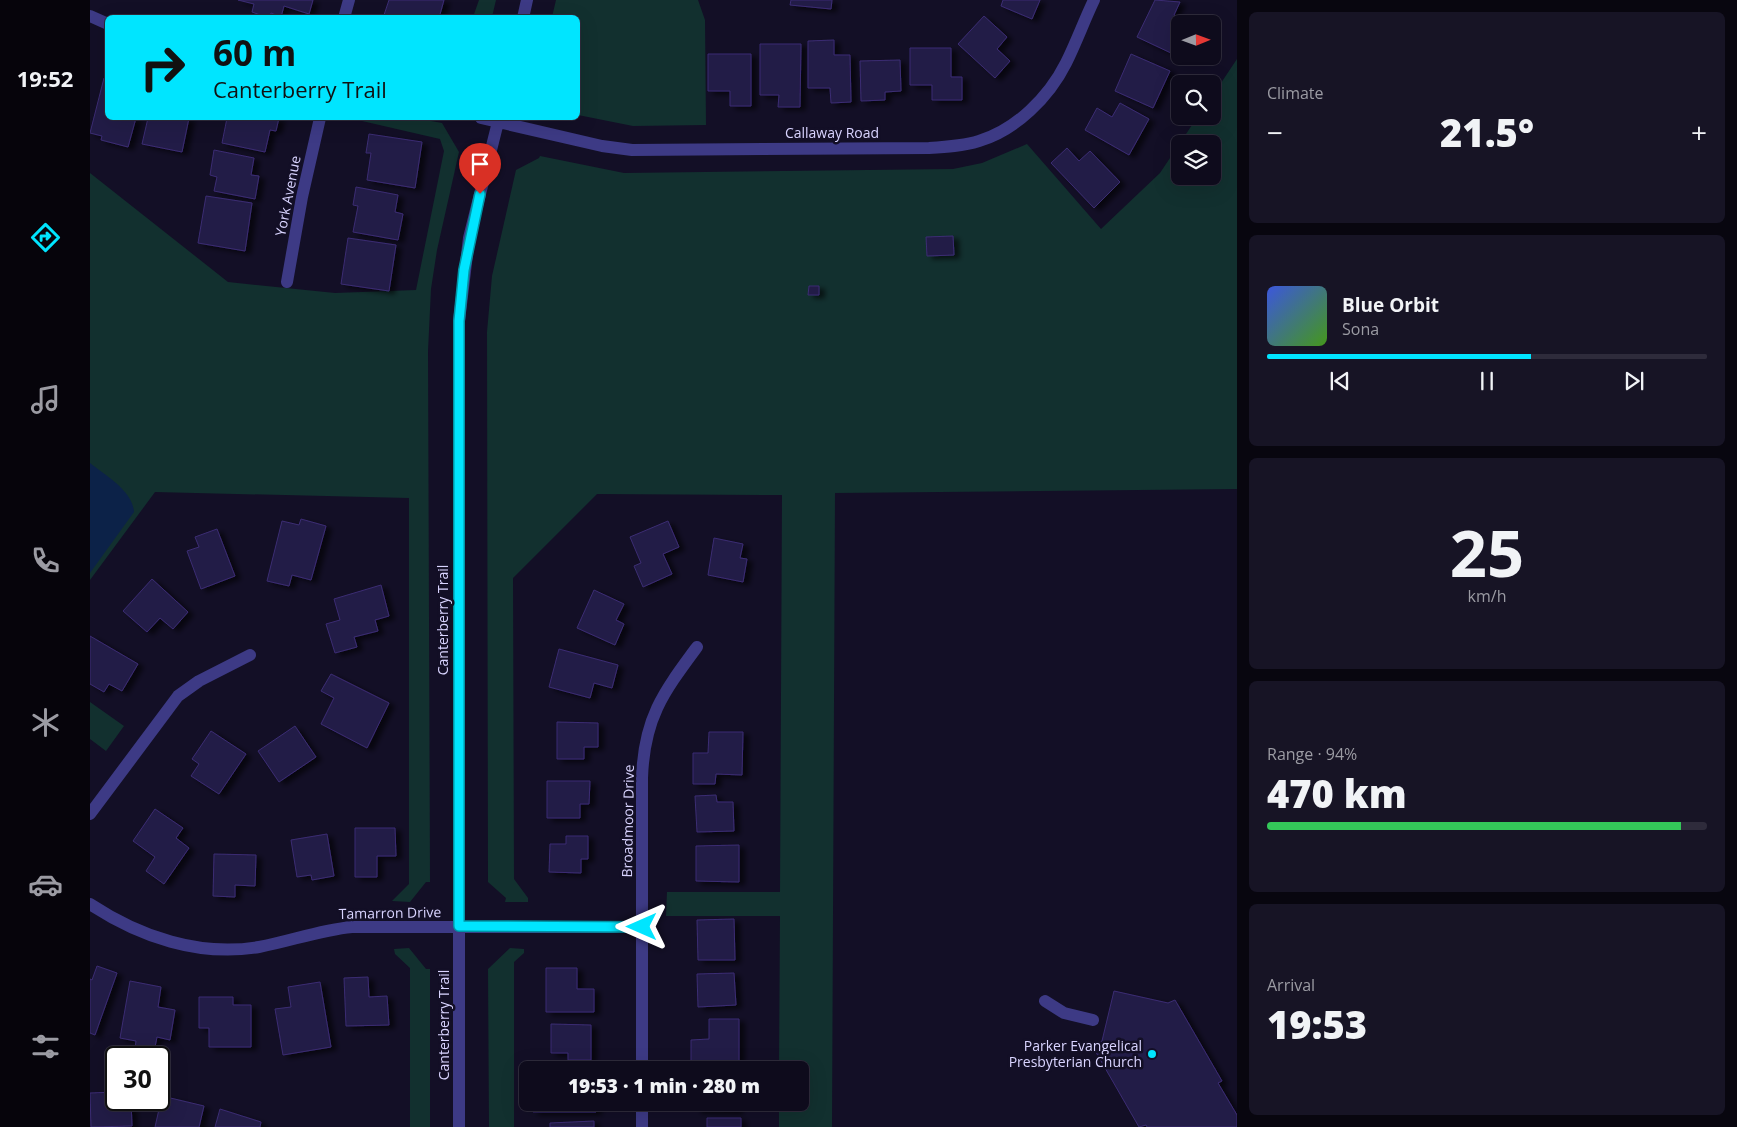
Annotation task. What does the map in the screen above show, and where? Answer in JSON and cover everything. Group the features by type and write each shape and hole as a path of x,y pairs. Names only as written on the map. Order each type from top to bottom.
{"street":[{"path":"345,15 349,0"},
{"path":"524,15 527,0"},
{"name":"Callaway Road","path":"499,120 602,146 632,150 930,148 967,144 981,141 1005,128 1041,100 1066,63 1094,0"},
{"path":"90,16 105,23"},
{"name":"York Avenue","path":"287,282 302,198 320,120"},
{"name":"Canterberry Trail","path":"459,1127 459,321 469,238 499,120"},
{"name":"Broadmoor Drive","path":"642,1061 642,778 645,747 652,715 658,702 697,647"},
{"path":"90,814 178,696 199,681 250,655"},
{"name":"Tamarron Drive","path":"90,904 127,926 147,935 181,944 216,949 260,946 314,932 352,927 642,927"},
{"path":"1046,1001 1064,1013 1093,1020"},
{"path":"642,1111 642,1127"}],"green space":[{"path":"479,0 496,0 492,15 474,15"},
{"path":"556,0 698,0 705,20 706,125 633,126 580,115 580,15 552,15"},
{"path":"1237,59 1237,489 835,493 832,1127 779,1127 779,1111 809,1111 809,1061 779,1061 780,916 666,916 667,892 780,892 782,495 597,494 513,578 514,879 528,898 528,902 505,902 506,898 488,882 487,332 492,276 516,170 540,156 624,173 953,169 982,163 1027,144 1101,229 1160,173 1171,156 1171,185 1221,185 1221,135 1185,135 1192,125 1221,125 1221,83"},
{"path":"358,120 426,120 442,123 459,152 437,250 431,289 428,351 430,882 426,882 410,902 392,901 409,884 409,498 155,492 90,580 90,173 228,282 335,293 416,290 444,151 440,139"},
{"path":"90,702 124,726 106,751 90,739"},
{"path":"409,948 426,969 430,969 430,1127 410,1127 410,968 395,954 394,949"},
{"path":"510,948 524,949 524,953 514,962 514,1127 489,1127 488,969"}],"water":[{"path":"90,463 124,490 129,497 134,512 90,573"}],"building":[{"path":"238,0 313,0 309,14 284,6 282,15 271,13 270,15 260,15 252,12 254,4"},
{"path":"389,0 444,0 440,15 384,15"},
{"path":"791,0 832,0 831,9 790,5"},
{"path":"1003,0 1040,0 1032,19 1001,6"},
{"path":"1155,0 1180,2 1174,15 1171,15 1171,53 1137,37"},
{"path":"984,16 1007,37 997,49 1010,61 995,78 958,44"},
{"path":"834,40 834,55 850,55 851,102 831,103 830,88 808,88 808,41"},
{"path":"760,44 801,44 800,107 778,107 779,95 760,95"},
{"path":"910,48 951,48 951,77 962,77 962,100 932,100 932,85 910,85"},
{"path":"708,54 751,54 751,106 730,106 730,91 708,91"},
{"path":"1131,54 1170,71 1153,108 1115,91"},
{"path":"900,60 901,91 885,92 885,100 861,101 860,61"},
{"path":"105,78 105,120 135,120 128,147 101,140 102,136 90,133"},
{"path":"1120,103 1149,119 1129,155 1085,130 1097,108 1112,117"},
{"path":"148,120 189,120 182,152 142,144"},
{"path":"227,120 279,120 276,131 270,130 265,152 222,143"},
{"path":"369,134 422,142 415,188 367,180 371,153 366,153"},
{"path":"1067,148 1079,161 1090,151 1120,182 1094,208 1051,163"},
{"path":"214,150 254,158 251,175 259,176 255,199 214,191 217,177 210,175"},
{"path":"356,187 398,195 395,212 403,214 398,240 353,232 358,206 353,205"},
{"path":"206,196 252,203 245,251 198,243"},
{"path":"953,236 954,255 927,256 926,237"},
{"path":"348,238 396,245 389,291 341,284"},
{"path":"809,286 819,286 819,295 808,295"},
{"path":"301,519 326,526 311,580 292,575 289,586 267,581 282,521 299,525"},
{"path":"668,521 679,547 663,554 672,574 643,587 634,566 641,563 630,537"},
{"path":"217,529 235,576 201,589 187,551 199,547 195,537"},
{"path":"714,538 743,544 740,558 747,559 743,582 708,575"},
{"path":"152,579 188,612 173,629 160,618 147,632 123,611"},
{"path":"381,585 389,616 375,620 378,631 354,637 357,647 335,653 326,624 340,620 334,599"},
{"path":"594,590 624,604 616,620 624,624 615,645 577,628"},
{"path":"90,636 138,664 122,691 109,684 104,692 90,684"},
{"path":"559,649 618,665 612,688 594,683 590,698 549,687"},
{"path":"331,674 389,703 367,748 321,724 334,698 321,691"},
{"path":"557,722 598,723 598,747 584,747 584,759 557,759"},
{"path":"295,726 316,757 279,782 258,751"},
{"path":"211,731 246,754 219,794 191,776 199,764 192,759"},
{"path":"709,732 743,732 742,775 716,774 715,784 693,784 693,753 708,753"},
{"path":"547,781 590,781 589,804 580,804 580,818 547,818"},
{"path":"716,795 717,802 733,802 734,831 697,832 695,796"},
{"path":"155,809 183,828 176,838 189,848 164,884 146,871 155,857 133,841"},
{"path":"355,828 395,828 396,856 377,856 377,877 355,877"},
{"path":"327,834 334,876 312,880 311,875 297,877 291,840"},
{"path":"566,836 588,836 588,859 581,859 581,873 549,872 550,844 566,844"},
{"path":"739,845 739,882 696,881 696,846"},
{"path":"214,854 256,855 255,886 235,885 235,897 213,896"},
{"path":"734,919 735,960 698,960 697,920"},
{"path":"97,966 117,973 95,1035 90,1033 90,979 92,980"},
{"path":"546,968 577,968 577,989 594,989 594,1012 546,1012"},
{"path":"734,973 736,1005 698,1007 697,974"},
{"path":"368,977 369,997 387,996 389,1025 346,1026 344,978"},
{"path":"130,981 161,987 158,1007 175,1010 170,1040 157,1037 155,1046 135,1046 136,1041 120,1038"},
{"path":"320,982 331,1047 283,1055 275,1009 291,1007 288,987"},
{"name":"Parker Evangelical Presbyterian Church","path":"1114,991 1168,1003 1175,1000 1222,1081 1218,1083 1237,1115 1237,1127 1147,1127 1146,1125 1139,1127 1093,1047 1102,1041"},
{"path":"199,997 233,997 233,1005 251,1005 251,1047 209,1047 209,1028 199,1028"},
{"path":"709,1019 739,1019 739,1061 691,1061 691,1040 709,1039"},
{"path":"551,1024 591,1025 591,1060 568,1060 568,1053 551,1053"},
{"path":"105,1092 105,1111 131,1111 132,1126 91,1127 90,1093"},
{"path":"170,1098 204,1106 199,1127 155,1127 159,1111 170,1111"},
{"path":"220,1109 261,1122 260,1127 215,1127"},
{"path":"533,1111 596,1111 596,1112"},
{"path":"707,1118 741,1118 741,1127 707,1127"},
{"path":"594,1121 594,1127 550,1127 550,1123"}],"place":[{"name":"Parker Evangelical Presbyterian Church","path":"1152,1054"}],"route":[{"path":"480,194 469,238 459,321 459,926 642,927"}]}
